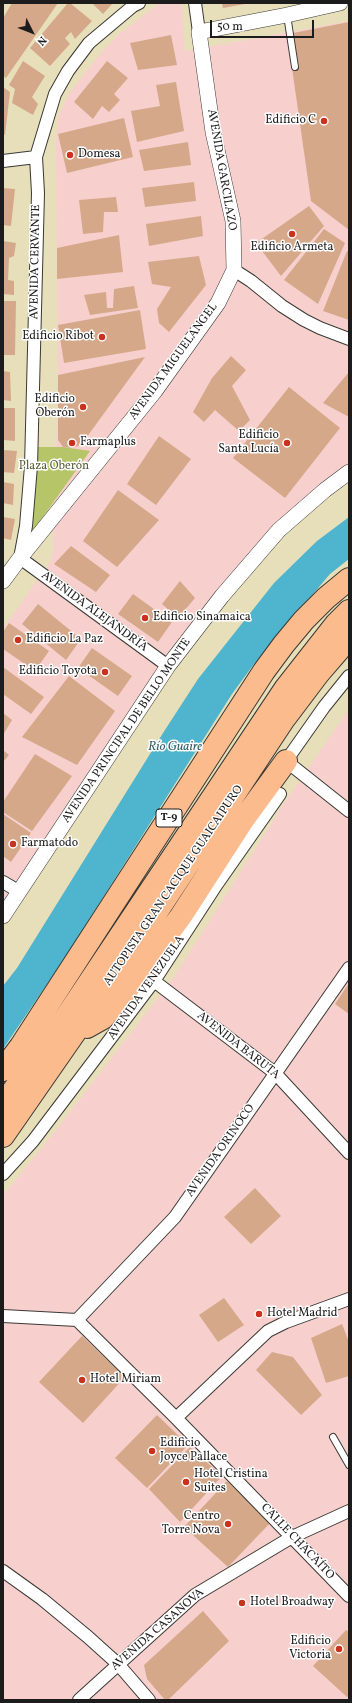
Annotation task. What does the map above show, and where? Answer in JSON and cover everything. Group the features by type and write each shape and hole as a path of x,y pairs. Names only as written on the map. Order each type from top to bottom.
{"highway":[{"name":"T-9","path":"3,1070 21,1046 264,671 304,620 326,598 349,579"},
{"path":"3,1105 62,1023 285,689 336,624 349,611"},
{"name":"AUTOPISTA GRAN CACIQUE GUAICAIPURO","path":"3,1136 77,1032 284,719 318,674 349,638"},
{"path":"77,1032 103,1018 127,990 181,916 243,820 286,760"}],"street":[{"name":"AVENIDA CERVANTE","path":"20,558 26,526 32,466 38,193 36,157 55,94 68,71 90,43 127,11 139,3"},
{"path":"195,3 199,32 288,16 340,3"},
{"name":"AVENIDA GARCILAZO","path":"199,32 213,132 233,221 234,270"},
{"path":"3,161 36,157"},
{"path":"234,270 251,281 282,306 304,320 349,339"},
{"name":"AVENIDA MIGUELANGEL","path":"3,581 155,391 218,303 234,270"},
{"name":"AVENIDA PRINCIPAL DE BELLO MONTE","path":"3,916 18,891 168,666 222,596 279,530 307,504 349,472"},
{"name":"AVENIDA ALEJANDRÍA","path":"20,558 168,666"},
{"path":"349,676 324,707 286,760 349,811"},
{"name":"AVENIDA VENEZUELA","path":"3,1174 33,1141 154,981 217,884 280,794"},
{"path":"3,882 18,891"},
{"name":"AVENIDA ORINOCO","path":"77,1320 175,1217 349,968"},
{"name":"AVENIDA BARUTA","path":"154,981 275,1073 349,1153"},
{"path":"176,1418 268,1331 286,1322 349,1299"},
{"path":"3,1316 77,1320"},
{"name":"CALLE CHACAÍTO","path":"77,1320 176,1418 349,1596"},
{"name":"AVENIDA CASANOVA","path":"79,1700 195,1595 292,1537 349,1511"},
{"path":"3,1570 42,1599 88,1637 118,1664 148,1700"}],"lane":[{"path":"288,16 296,68"},
{"path":"333,1437 349,1465"}],"shaded area":[{"path":"160,3 180,3 182,8 185,51 349,21 349,469 210,609 3,918 3,629 50,562 53,552 58,395 56,138 58,118 68,95 100,54 119,34"},
{"path":"349,709 349,1700 3,1700 3,1195 46,1143 174,977 285,802"}],"green space":[{"name":"Plaza Oberón","path":"36,447 63,447 90,451 32,532 31,523"}],"water":[{"name":"Río Guaire","path":"349,517 349,559 330,574 254,664 232,694 64,959 3,1049 3,986 17,968 198,679 274,583 317,541"}],"building":[{"path":"12,3 58,3 6,78 3,76 3,18"},
{"path":"68,3 92,21 75,39 71,32 65,38 70,44 50,66 30,48"},
{"path":"92,3 113,3 103,14"},
{"path":"222,3 245,3 245,4 223,8"},
{"path":"349,22 349,230 311,201 292,68 299,67 293,33"},
{"path":"171,35 177,65 138,70 130,43"},
{"path":"23,61 45,76 32,97 38,104 33,115 12,103 15,89 9,85"},
{"path":"107,61 128,78 114,94 120,100 109,112 102,106 93,119 74,102"},
{"path":"176,82 184,131 137,142 131,111 160,106 156,85"},
{"path":"3,87 10,92 5,135 3,134"},
{"path":"124,118 133,157 67,173 58,134"},
{"path":"188,142 191,165 144,171 139,150"},
{"path":"194,182 196,201 145,207 142,188"},
{"path":"3,188 15,189 11,226 3,225"},
{"path":"116,197 118,212 104,212 103,232 83,234 79,200"},
{"name":"Edificio Armeta","path":"309,206 324,226 281,276 256,243"},
{"path":"201,216 203,236 149,246 146,224"},
{"path":"324,229 345,243 318,304 284,280"},
{"path":"119,235 123,272 57,279 57,248"},
{"path":"3,241 16,243 14,256 9,258 8,280 14,281 14,295 3,294"},
{"path":"347,251 349,252 349,320 323,311"},
{"path":"199,256 206,285 169,332 159,323 157,309 171,287 152,284 148,262"},
{"path":"134,286 138,308 90,315 84,295 106,292 107,308 113,308 114,289"},
{"path":"3,301 16,301 15,355 3,355"},
{"name":"Edificio Ribot","path":"140,310 146,349 64,363 58,325"},
{"path":"231,356 246,370 232,386 250,420 239,431 215,410 204,422 193,412 212,378"},
{"name":"Edificio Oberón","path":"145,357 81,445 72,448 63,447 58,440 58,375"},
{"path":"3,371 10,372 11,401 3,400"},
{"path":"349,372 349,417 323,403"},
{"name":"Edificio Santa Lucía","path":"289,387 340,428 285,498 233,458"},
{"path":"3,408 15,408 15,441 3,440"},
{"path":"159,436 191,459 156,505 127,484"},
{"path":"3,450 17,451 14,473 3,472"},
{"path":"3,482 14,484 13,505 3,503"},
{"path":"118,490 159,520 117,567 83,541"},
{"path":"3,517 15,519 11,540 3,538"},
{"path":"71,546 110,575 96,592 54,564"},
{"path":"180,581 195,598 178,618 162,604"},
{"name":"Edificio Sinamaica","path":"133,594 172,622 158,642 118,614"},
{"path":"38,604 81,639 66,660 22,624"},
{"name":"Edificio La Paz","path":"9,623 49,651 35,671 3,649 3,632"},
{"name":"Edificio Toyota","path":"92,648 132,676 118,696 78,668"},
{"path":"3,667 44,697 31,714 3,694"},
{"path":"69,676 115,711 77,765 22,737"},
{"path":"3,713 12,720 3,735"},
{"path":"3,750 9,755 3,762"},
{"path":"35,754 72,776 32,831 3,812 3,802"},
{"name":"Farmatodo","path":"3,814 31,833 11,862 3,856"},
{"path":"349,983 349,1014 335,1004"},
{"path":"255,1188 281,1216 251,1244 224,1217"},
{"path":"224,1298 244,1325 218,1342 199,1315"},
{"path":"342,1324 349,1342 349,1376 326,1383 311,1338"},
{"name":"Hotel Miriam","path":"82,1336 125,1377 83,1423 39,1382"},
{"path":"272,1352 293,1357 322,1395 301,1415 256,1370"},
{"name":"Edificio Joyce Pallace","path":"157,1415 188,1445 147,1488 115,1458"},
{"name":"Hotel Cristina Suites","path":"190,1447 222,1476 180,1522 149,1489"},
{"name":"Centro Torre Nova","path":"227,1481 271,1522 228,1567 184,1527"},
{"path":"203,1611 229,1641 168,1700 165,1700 147,1679 144,1665"},
{"name":"Edificio Victoria","path":"346,1630 349,1632 349,1696 347,1697 313,1666"}],"place":[{"name":"Edificio C","path":"324,121"},
{"name":"Domesa","path":"70,155"},
{"name":"Edificio Armeta","path":"292,234"},
{"name":"Edificio Ribot","path":"102,337"},
{"name":"Edificio Oberón","path":"83,407"},
{"name":"Farmaplus","path":"72,443"},
{"name":"Edificio Santa Lucía","path":"287,443"},
{"name":"Edificio Sinamaica","path":"145,618"},
{"name":"Edificio La Paz","path":"18,640"},
{"name":"Edificio Toyota","path":"105,672"},
{"name":"Farmatodo","path":"13,844"},
{"name":"Hotel Madrid","path":"259,1314"},
{"name":"Hotel Miriam","path":"82,1380"},
{"name":"Edificio Joyce Pallace","path":"152,1451"},
{"name":"Hotel Cristina Suites","path":"186,1482"},
{"name":"Centro Torre Nova","path":"228,1524"},
{"name":"Hotel Broadway","path":"242,1603"},
{"name":"Edificio Victoria","path":"339,1649"}]}
